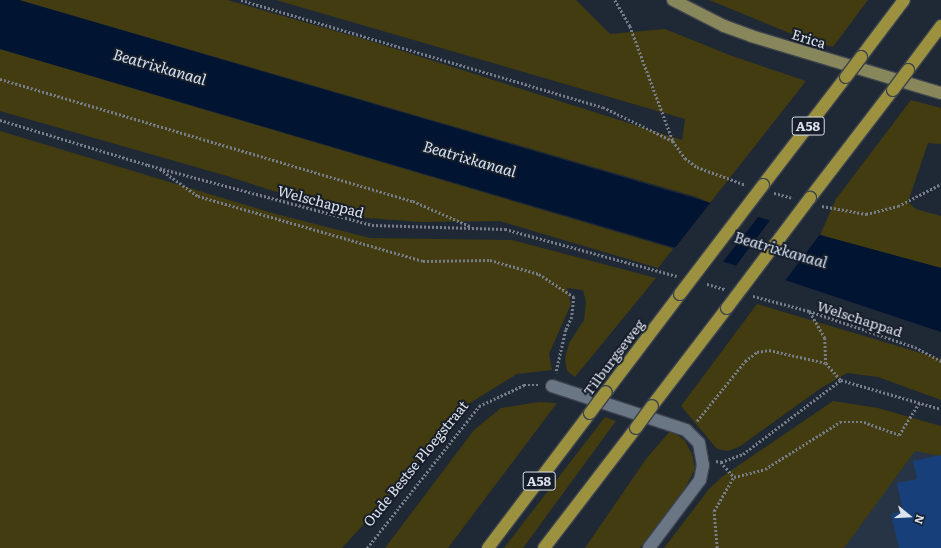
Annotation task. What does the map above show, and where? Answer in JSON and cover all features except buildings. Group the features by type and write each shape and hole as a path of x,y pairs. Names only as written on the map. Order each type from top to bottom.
{"highway":[{"name":"Tilburgseweg","path":"488,548 904,0"},
{"path":"544,548 941,26"}],"main road":[{"name":"Erica","path":"673,0 717,23 751,36 941,93"}],"street":[{"path":"552,386 693,431 699,443 703,458 700,480 649,548"}],"path":[{"path":"241,0 603,107 673,142 630,26 615,0"},
{"path":"0,79 413,201 474,228"},
{"name":"Welschappad","path":"0,120 157,167 372,225 505,229 643,267"},
{"path":"157,167 198,196 422,261 490,260 539,274 574,297 572,317 566,330 552,386"},
{"name":"Welschappad","path":"770,300 809,311 916,347 941,361"},
{"path":"809,311 826,338 826,363"},
{"path":"693,431 745,361 757,352 769,350 826,363 841,380 941,409"},
{"path":"703,458 721,462 744,454 841,380"},
{"name":"Oude Bestse Ploegstraat","path":"367,548 479,406 524,384 552,386"},
{"path":"717,548 714,511 734,477 765,469 840,422 864,422 900,435 920,403"},
{"path":"721,462 734,477"}],"shaded area":[{"path":"19,0 227,0 374,42 682,140 685,119 276,0 576,0 610,34 665,29 732,56 806,81 710,203 697,197"},
{"path":"709,0 868,0 833,47 804,39"},
{"path":"0,49 673,249 658,268 500,221 421,222 354,217 227,176 0,111"},
{"path":"911,100 941,108 941,144 928,143 908,202 916,209 941,216 941,268 820,235 836,199"},
{"path":"0,131 276,214 370,238 512,240 656,278 575,377 567,371 565,359 569,343 584,320 586,302 583,290 567,288 571,304 549,354 552,370 517,374 465,406 403,481 342,548 0,548"},
{"path":"757,304 941,359 941,400 878,377 847,373 821,388 739,447 728,451 717,449 681,406"},
{"path":"833,401 878,408 941,426 941,456 915,451 844,548 664,548 709,489 723,476"},
{"path":"539,402 557,403 448,548 385,548 474,430 501,408"},
{"path":"605,417 616,421 523,548 504,548"},
{"path":"671,430 685,441 692,454 695,469 684,490 640,548 585,548 646,459"},
{"path":"918,437 941,444 941,548 838,548"}],"water":[{"name":"Beatrixkanaal","path":"0,0 19,0 820,235 941,268 941,332 785,280 0,49"}],"pier":[{"path":"711,202 759,216 722,263 674,249"},
{"path":"771,219 821,233 784,282 735,267"}]}
